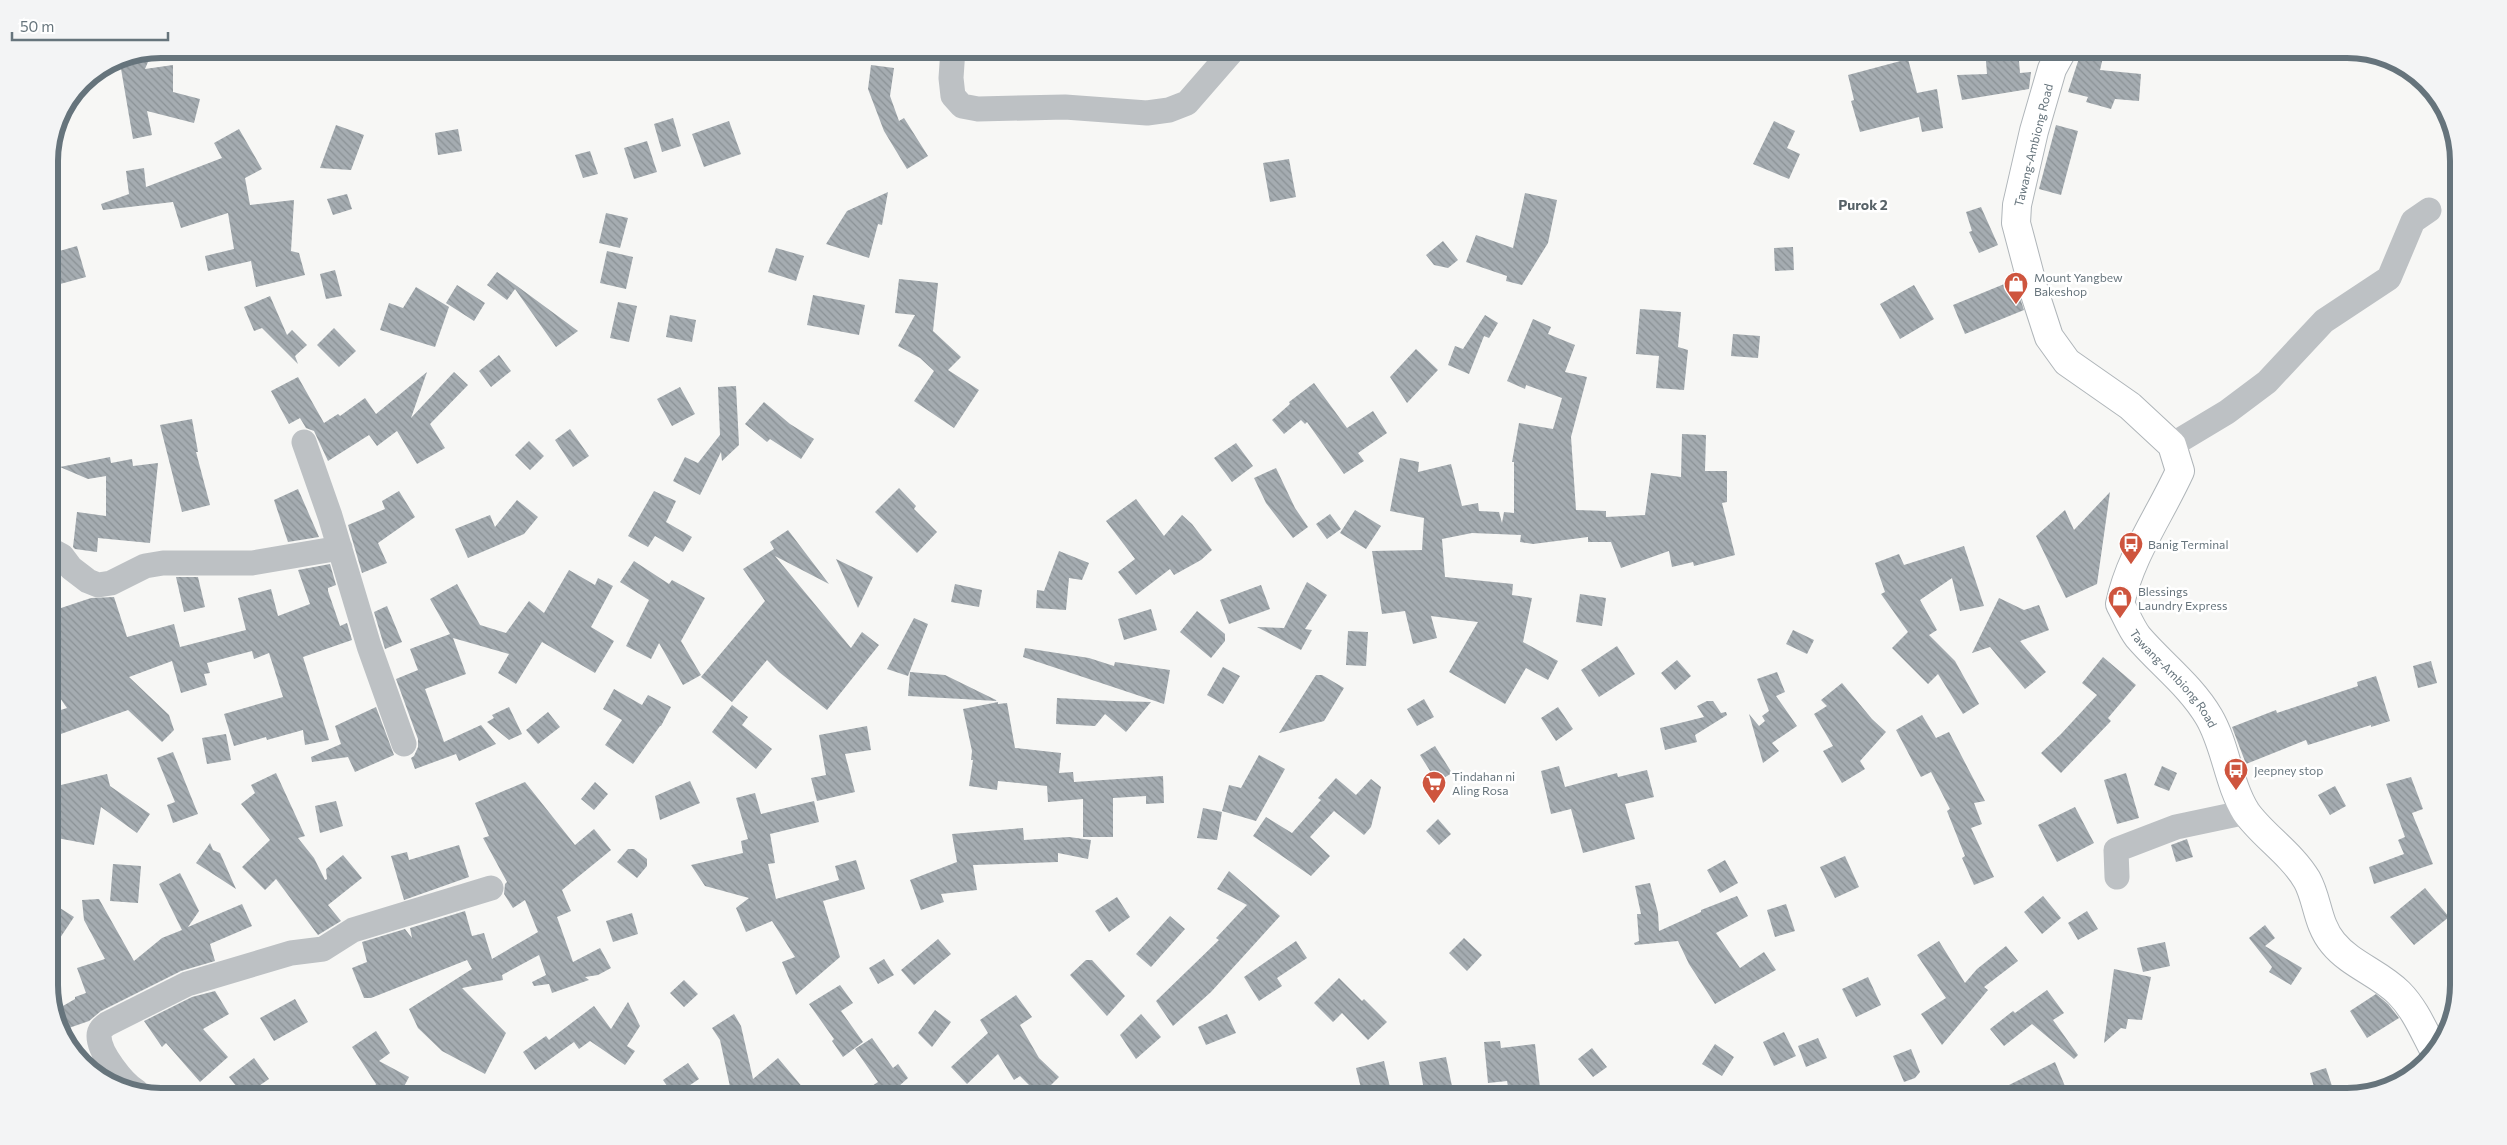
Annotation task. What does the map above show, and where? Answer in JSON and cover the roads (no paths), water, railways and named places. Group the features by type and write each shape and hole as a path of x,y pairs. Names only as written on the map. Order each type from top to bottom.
{"main road":[{"name":"Tawang-Ambiong Road","path":"2059,58 2049,78 2017,205 2016,223 2034,291 2049,338 2067,362 2130,406 2172,445 2180,471 2162,510 2131,565 2120,604 2138,636 2175,674 2207,714 2217,730 2236,791 2247,812 2292,860 2307,881 2319,918 2332,942 2354,963 2382,979 2399,994 2419,1021 2431,1043"}],"street":[{"path":"954,58 952,87 954,96 962,106 978,109 1066,107 1146,112 1169,110 1187,103 1226,58"},
{"path":"2172,445 2227,412 2267,382 2324,321 2388,278 2414,221 2429,210"},
{"path":"304,442 340,548 369,646 404,744"},
{"path":"58,554 71,568 88,581 98,585 117,581 145,566 163,563 252,563 340,548"},
{"path":"2117,877 2116,850 2176,827 2247,812"},
{"path":"123,1081 105,1054 99,1035 101,1029 107,1024 187,984 291,952 323,948 353,930 491,888"}],"place":[{"name":"Mount Yangbew Bakeshop","path":"2016,305"},
{"name":"Banig Terminal","path":"2131,565"},
{"name":"Blessings Laundry Express","path":"2120,619"},
{"name":"Jeepney stop","path":"2236,791"},
{"name":"Tindahan ni Aling Rosa","path":"1434,804"}],"district":[{"name":"Purok 2","path":"1863,204"}]}
